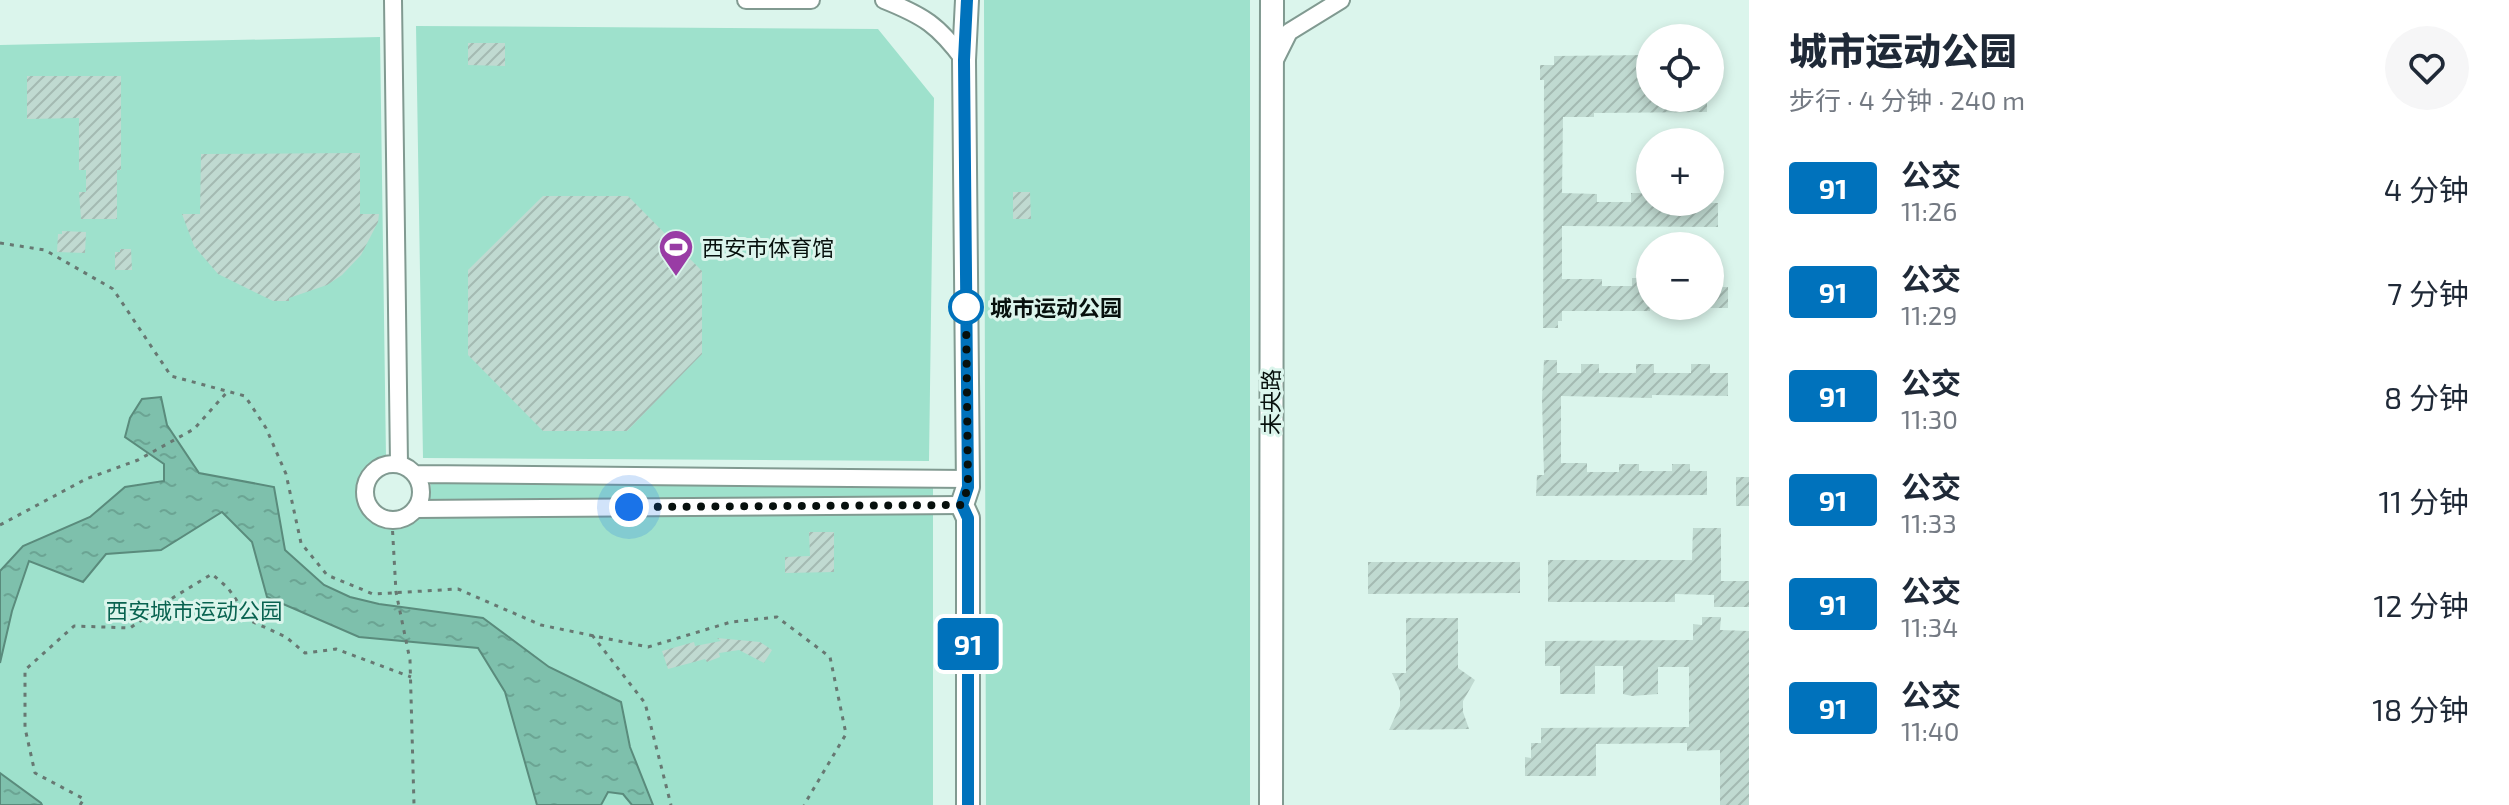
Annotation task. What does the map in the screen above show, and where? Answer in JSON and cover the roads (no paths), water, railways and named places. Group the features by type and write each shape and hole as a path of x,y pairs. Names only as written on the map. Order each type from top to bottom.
{"main road":[{"path":"967,0 964,60 968,479 962,505 968,518 968,805"},
{"name":"未央路","path":"1271,805 1272,0"}],"street":[{"path":"393,0 399,464"},
{"path":"746,0 811,0"},
{"path":"884,0 924,18 944,34 964,60"},
{"path":"1271,67 1289,32 1341,0"},
{"path":"415,474 422,492 416,509 402,519 392,521 369,508 365,490 372,473 389,464 399,464 415,474 968,479"},
{"path":"416,509 962,505"}],"water":[{"path":"161,397 167,425 199,473 274,487 285,550 324,585 350,597 379,604 483,618 549,667 621,702 630,747 653,805 632,805 623,794 608,792 601,805 537,805 505,692 478,648 359,637 267,597 252,542 222,512 161,550 106,554 83,582 29,561 12,611 0,663 0,571 23,546 90,517 125,487 164,481 164,464 125,437 130,418 142,399"},
{"path":"0,773 41,803 42,805 0,805"}],"place":[{"name":"西安市体育馆","path":"676,278"},
{"name":"城市运动公园","path":"966,307"}],"park label":[{"name":"西安城市运动公园","path":"194,610"}]}
